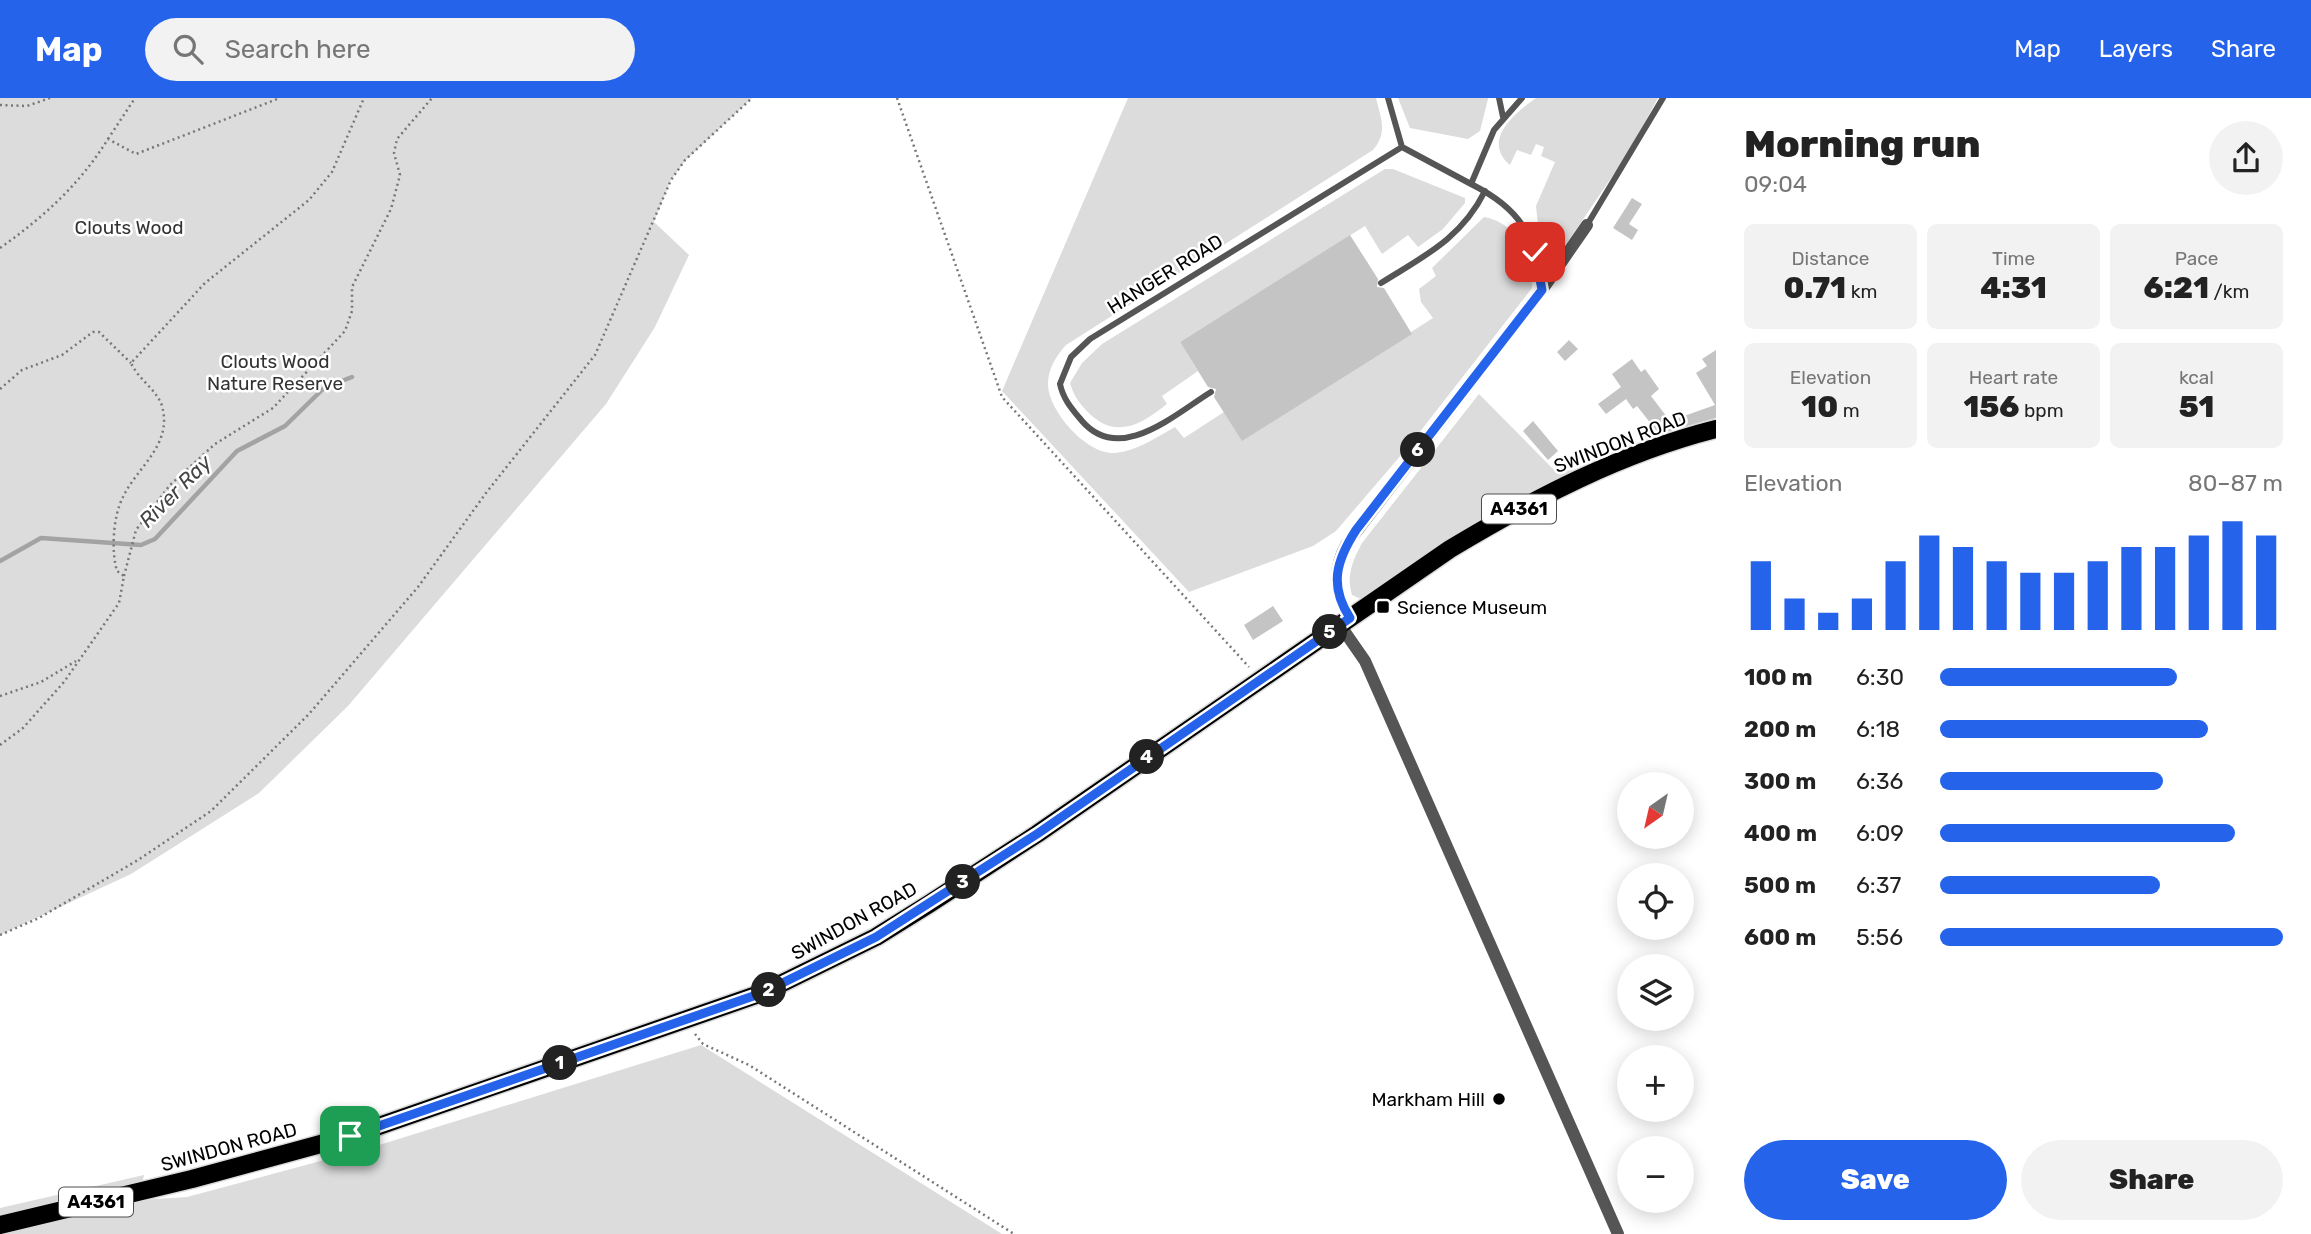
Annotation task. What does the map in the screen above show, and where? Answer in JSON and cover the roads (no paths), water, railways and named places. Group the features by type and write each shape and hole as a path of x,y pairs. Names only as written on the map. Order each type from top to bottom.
{"main road":[{"name":"SWINDON ROAD","path":"0,1225 192,1179 350,1136 762,993 876,937 1037,834 1450,549 1503,517 1623,460 1716,429"}],"street":[{"path":"1587,225 1542,290 1346,545 1337,568 1336,580 1345,622 1618,1234"}],"lane":[{"path":"1388,98 1402,147 1485,191 1515,212 1523,223 1535,252 1542,290"},
{"path":"1499,98 1503,117"},
{"path":"1471,184 1503,117 1521,98"},
{"path":"1587,225 1663,98"},
{"name":"HANGER ROAD","path":"1212,392 1145,432 1116,440 1086,426 1067,404 1060,384 1071,357 1090,339 1402,147"},
{"path":"1381,284 1459,231 1470,218 1485,191"}],"waterway":[{"name":"River Ray","path":"0,561 41,538 141,545 155,539 237,451 285,426 324,388 352,377"}],"place":[{"name":"Science Museum","path":"1383,607"},
{"name":"Markham Hill","path":"1499,1099"}],"park label":[{"name":"Clouts Wood","path":"129,227"},
{"name":"Clouts Wood Nature Reserve","path":"275,372"}]}
